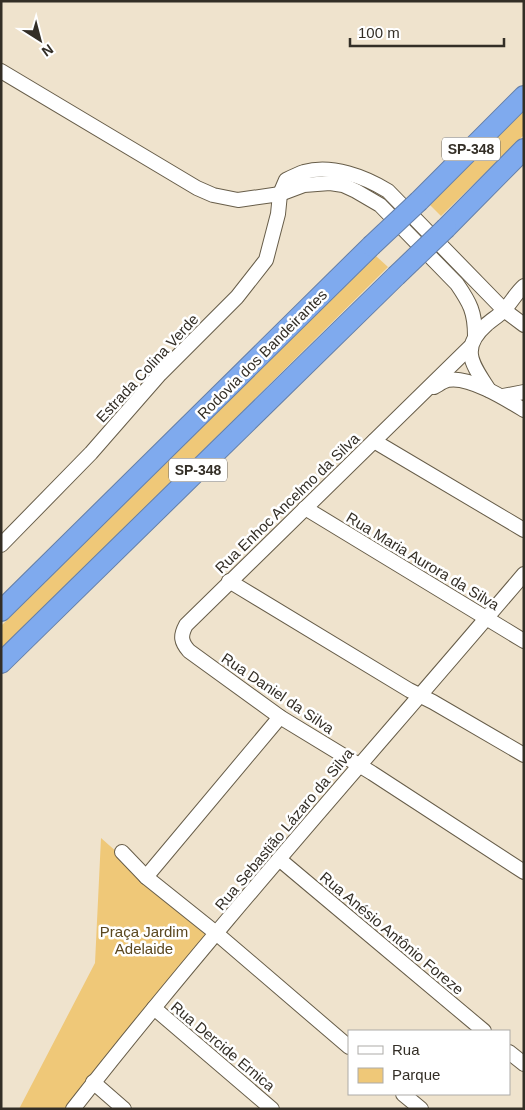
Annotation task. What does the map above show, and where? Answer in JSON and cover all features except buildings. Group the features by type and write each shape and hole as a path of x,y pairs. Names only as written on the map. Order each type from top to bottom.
{"highway":[{"name":"Rodovia dos Bandeirantes","path":"1,611 524,96"},
{"name":"SP-348","path":"1,663 446,228 524,149"}],"street":[{"path":"1,71 197,188 213,195 238,200 280,194 304,185 330,183 343,185 380,206 457,284 465,295 473,314 472,360 475,369 489,390"},
{"path":"280,194 286,180 306,172 317,171 351,174 379,186 388,191 504,310 524,325"},
{"name":"Estrada Colina Verde","path":"1,545 90,453 160,374 237,297 266,260 278,214 280,194"},
{"name":"Rua Enhoc Ancelmo da Silva","path":"182,643 182,633 186,626 229,581 424,392 504,310 524,286"},
{"name":"Rua Enhoc Ancelmo da Silva","path":"424,392 447,380 460,380 503,396 524,410"},
{"path":"503,396 524,392"},
{"path":"374,441 524,530"},
{"name":"Rua Maria Aurora da Silva","path":"305,508 524,641"},
{"name":"Rua Sebastião Lázaro da Silva","path":"73,1109 93,1082 279,859 524,574"},
{"path":"229,581 524,755"},
{"name":"Rua Daniel da Silva","path":"182,643 189,651 280,717 372,773 524,872"},
{"path":"146,877 280,717"},
{"path":"122,852 146,877 348,1046"},
{"name":"Rua Anésio Antônio Foreze","path":"279,859 483,1030"},
{"name":"Rua Dercide Ernica","path":"154,1008 272,1109"},
{"path":"510,1053 524,1064"},
{"path":"93,1082 124,1109"},
{"path":"404,1095 421,1109"}],"green space":[{"path":"524,111 524,135 441,216 430,205"},
{"path":"376,256 388,267 1,650 1,626"},
{"name":"Praça Jardim Adelaide","path":"101,838 206,931 206,938 66,1109 19,1109 95,963"}]}
